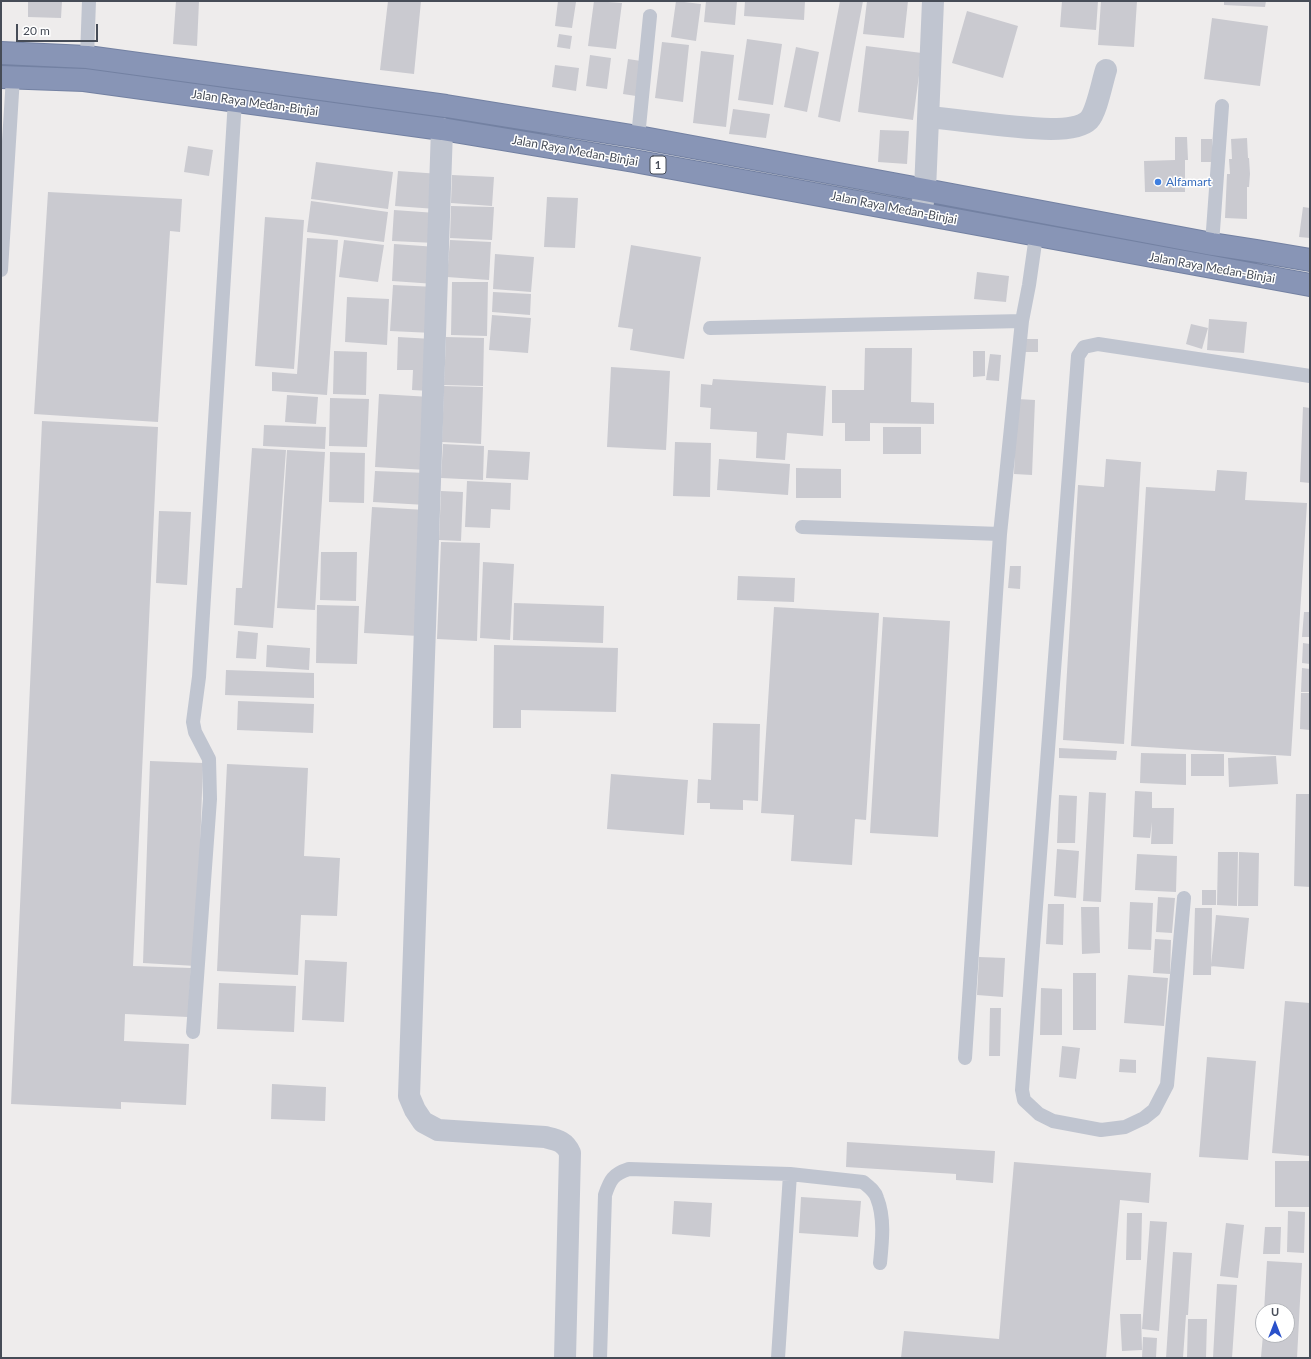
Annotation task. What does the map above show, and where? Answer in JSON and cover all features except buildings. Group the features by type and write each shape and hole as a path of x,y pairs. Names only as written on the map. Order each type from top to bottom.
{"highway":[{"name":"Jalan Raya Medan-Binjai","path":"1,53 87,56 446,106 638,137 1212,244 1310,260"},
{"name":"Jalan Raya Medan-Binjai","path":"7,77 84,80 442,129 634,161 921,213 1036,236 1310,285"}],"street":[{"path":"921,213 925,190 933,1"},
{"path":"929,116 1003,125 1053,129 1079,126 1090,119 1096,105 1106,70"},
{"path":"442,129 409,1096 414,1110 423,1122 438,1130 545,1137 560,1141 567,1146 570,1154 565,1358"}],"lane":[{"path":"87,56 89,1"},
{"path":"638,137 650,16"},
{"path":"1,270 7,77"},
{"path":"193,1032 210,799 209,759 195,732 193,722 199,677 234,100"},
{"path":"1212,244 1222,106"},
{"path":"965,1058 1000,534 1022,321 1036,236"},
{"path":"710,328 1022,321"},
{"path":"1184,898 1167,1085 1154,1110 1144,1118 1125,1127 1101,1130 1053,1121 1039,1114 1024,1100 1022,1090 1078,356 1084,347 1098,344 1310,376"},
{"path":"802,527 1000,534"},
{"path":"600,1358 605,1195 611,1179 622,1171 629,1169 790,1174 863,1182 871,1188 877,1198 880,1210 882,1231 880,1264"},
{"path":"778,1358 790,1174"}],"place":[{"name":"Alfamart","path":"1158,182"}]}
